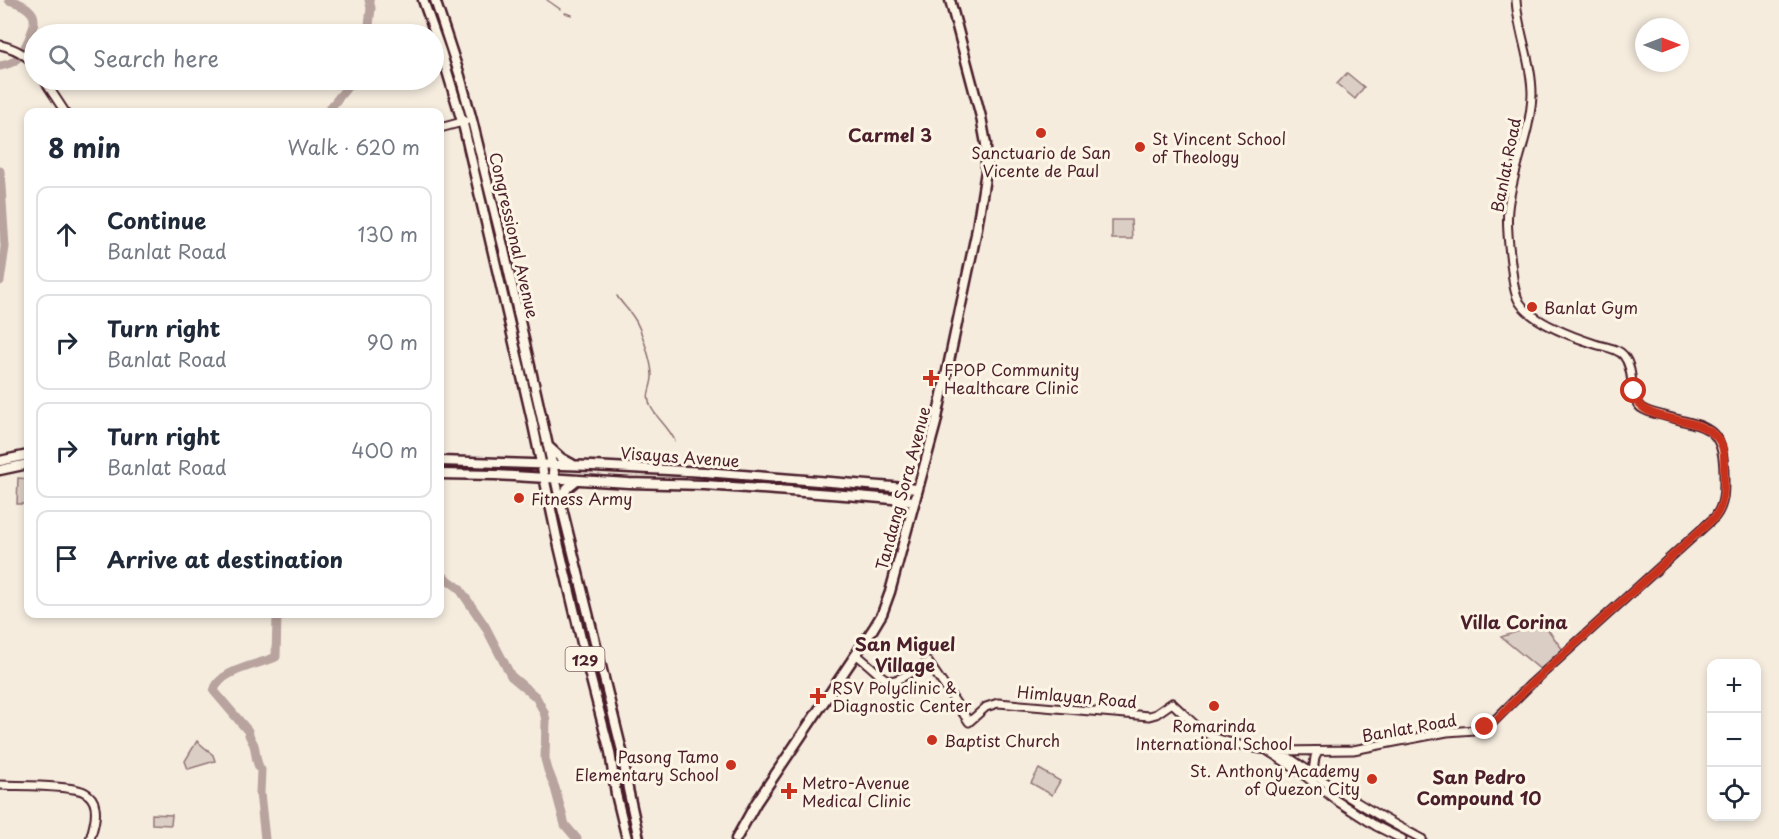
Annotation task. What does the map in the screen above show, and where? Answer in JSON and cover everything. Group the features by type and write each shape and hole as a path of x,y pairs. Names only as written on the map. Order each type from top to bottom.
{"main road":[{"name":"Congressional Avenue","path":"423,0 431,24"},
{"name":"Congressional Avenue","path":"435,0 443,24"},
{"name":"Tandang Sora Avenue","path":"736,839 756,803 857,655 882,614 936,423 976,234 987,154 983,123 950,0"},
{"name":"Congressional Avenue","path":"444,27 472,120 555,479"},
{"name":"Congressional Avenue","path":"444,61 462,122 541,465"},
{"path":"516,464 531,458 537,444"},
{"path":"548,444 561,458 581,466"},
{"path":"0,461 24,456"},
{"name":"Visayas Avenue","path":"444,461 705,472 918,489"},
{"path":"0,470 24,465"},
{"name":"129","path":"541,465 586,664 610,752 616,794 627,839"},
{"name":"Visayas Avenue","path":"444,474 705,485 915,501"},
{"name":"129","path":"555,479 622,751 639,839"},
{"path":"561,504 566,490 577,480"},
{"path":"810,480 810,492"}],"street":[{"name":"Banlat Road","path":"1278,751 1363,749 1447,732 1480,729 1490,725 1531,684 1715,517 1722,504 1724,456 1721,444 1714,435 1701,426 1641,408 1634,397 1630,368 1621,353 1572,336 1554,327 1526,308 1519,300 1508,239 1508,209 1532,94 1531,72 1516,0"},
{"path":"0,45 24,54"},
{"path":"51,90 62,108"},
{"path":"444,127 472,120"},
{"name":"Himlayan Road","path":"857,655 889,681 896,681 928,662 969,722 986,707 998,703 1149,716 1172,703 1211,736 1265,750 1278,751"},
{"path":"1265,750 1296,769 1337,801 1376,826 1402,839"},
{"path":"1278,751 1374,813 1422,839"},
{"path":"1313,772 1318,751"},
{"path":"0,785 70,789 84,792 92,798 96,809 90,839"}],"shaded area":[{"path":"1347,73 1364,87 1355,99 1337,84"},
{"path":"1112,220 1131,220 1132,239 1112,239"},
{"path":"18,478 24,479 24,504 17,504"},
{"path":"1543,623 1563,650 1541,670 1501,637"},
{"path":"197,741 213,755 215,761 188,769 185,761"},
{"path":"1039,769 1060,781 1052,795 1031,783"},
{"path":"152,814 172,815 171,825 152,824"}],"waterway":[{"path":"9,0 28,9 33,15 33,24"},
{"path":"369,0 371,8 369,24"},
{"path":"547,0 560,9"},
{"path":"565,13 572,15"},
{"path":"0,66 18,58 24,48"},
{"path":"330,108 345,90"},
{"path":"0,171 5,247 0,281"},
{"path":"617,296 637,323 646,346 652,375 649,402 675,441"},
{"path":"444,577 459,588 485,626 511,676 536,697 544,712 546,720 545,759 565,825 577,839"},
{"path":"265,839 260,793 261,770 254,745 248,731 214,691 217,684 231,673 276,657 277,618"}],"place":[{"name":"Sanctuario de San Vicente de Paul","path":"1041,133"},
{"name":"St Vincent School of Theology","path":"1140,147"},
{"name":"Banlat Gym","path":"1532,307"},
{"name":"FPOP Community Healthcare Clinic","path":"931,378"},
{"name":"Fitness Army","path":"519,498"},
{"name":"RSV Polyclinic & Diagnostic Center","path":"818,696"},
{"name":"Romarinda International School","path":"1214,706"},
{"name":"Baptist Church","path":"932,740"},
{"name":"Pasong Tamo Elementary School","path":"731,765"},
{"name":"St. Anthony Academy of Quezon City","path":"1372,779"},
{"name":"Metro-Avenue Medical Clinic","path":"789,791"}],"district":[{"name":"Carmel 3","path":"890,134"},
{"name":"Villa Corina","path":"1514,621"},
{"name":"San Miguel Village","path":"905,653"},
{"name":"San Pedro Compound 10","path":"1479,786"}],"route":[{"path":"1485,727 1493,723 1531,684 1715,517 1720,509 1724,493 1724,456 1718,439 1701,426 1641,408 1635,400 1634,391"}]}
